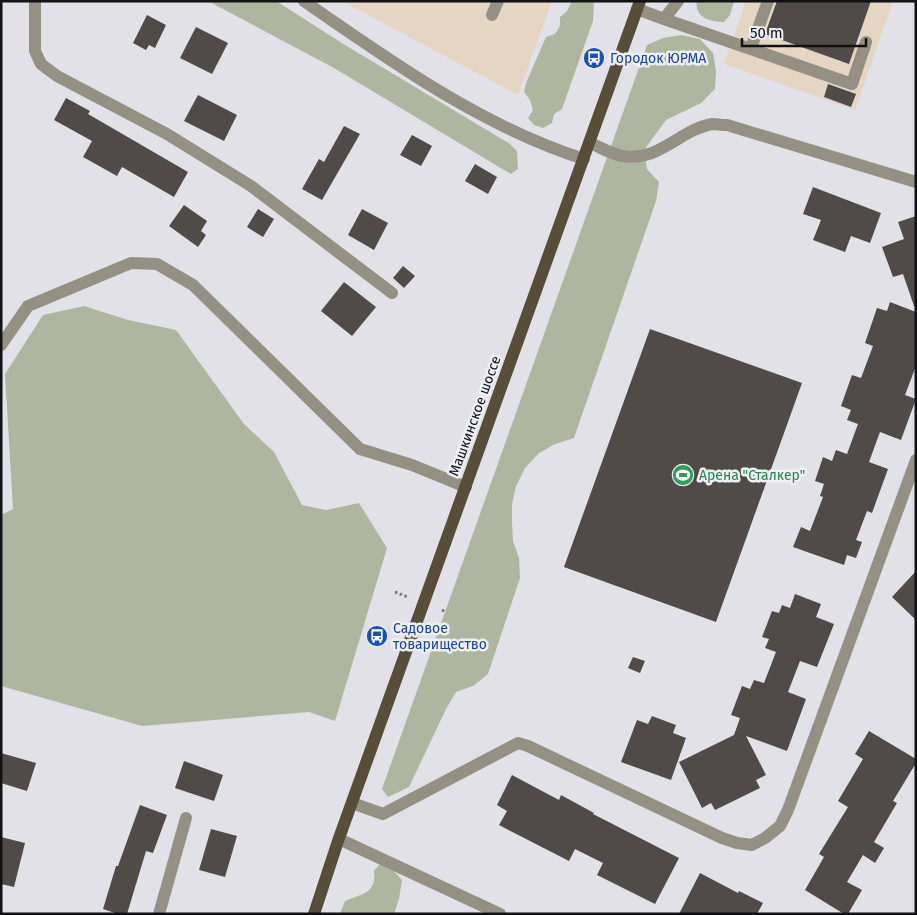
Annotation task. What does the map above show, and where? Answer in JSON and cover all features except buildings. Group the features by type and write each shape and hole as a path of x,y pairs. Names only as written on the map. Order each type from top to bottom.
{"main road":[{"name":"Машкинское шоссе","path":"314,914 338,840 639,5"}],"street":[{"path":"35,1 35,51 41,64 57,76 167,134 251,186 392,292"},
{"path":"304,1 403,68 456,101 501,126 554,149 584,159"},
{"path":"492,15 498,1"},
{"path":"664,19 678,1"},
{"path":"751,48 768,1"},
{"path":"639,5 664,19 852,84 866,42"},
{"path":"590,143 620,156 635,157 660,150 692,132 712,124 727,125 916,182"},
{"path":"1,345 28,306 131,262 157,264 193,284 360,448 412,465 466,487"},
{"path":"352,803 383,814 518,743 537,750 722,838 737,843 752,844 765,838 780,826 788,810 916,460"},
{"path":"158,914 186,818"},
{"path":"338,840 500,914"}],"path":[{"path":"395,592 408,597"},
{"path":"442,610 446,612"}],"shaded area":[{"path":"342,1 552,1 518,95"},
{"path":"746,1 893,1 855,110 724,64"}],"green space":[{"path":"208,1 276,1 345,45 510,144 517,151 518,169 511,174 334,68"},
{"path":"572,1 594,1 593,21 562,109 554,114 552,123 543,128 534,125 528,118 533,110 530,100 524,92 526,83 546,37 555,34 560,26 560,17 567,11"},
{"path":"697,1 734,1 730,15 724,22 704,18 698,11"},
{"path":"681,35 700,39 713,53 716,71 715,89 701,103 666,120 644,150 647,169 659,182 656,201 574,438 555,444 539,453 525,468 516,486 512,504 512,522 513,541 519,558 520,578 488,674 473,686 456,692 409,787 388,797 382,789 647,45 663,38"},
{"path":"84,306 128,320 176,330 244,424 274,452 302,505 326,510 359,503 387,548 335,721 309,712 142,726 1,686 1,515 13,509 5,374 43,315"},
{"path":"380,864 389,866 402,880 394,914 340,914 345,901 367,892 371,888 374,871"}],"place":[{"name":"Городок ЮРМА","path":"594,58"},
{"name":"Арена \"Сталкер\"","path":"683,475"},
{"name":"Садовое товарищество","path":"377,636"}]}
